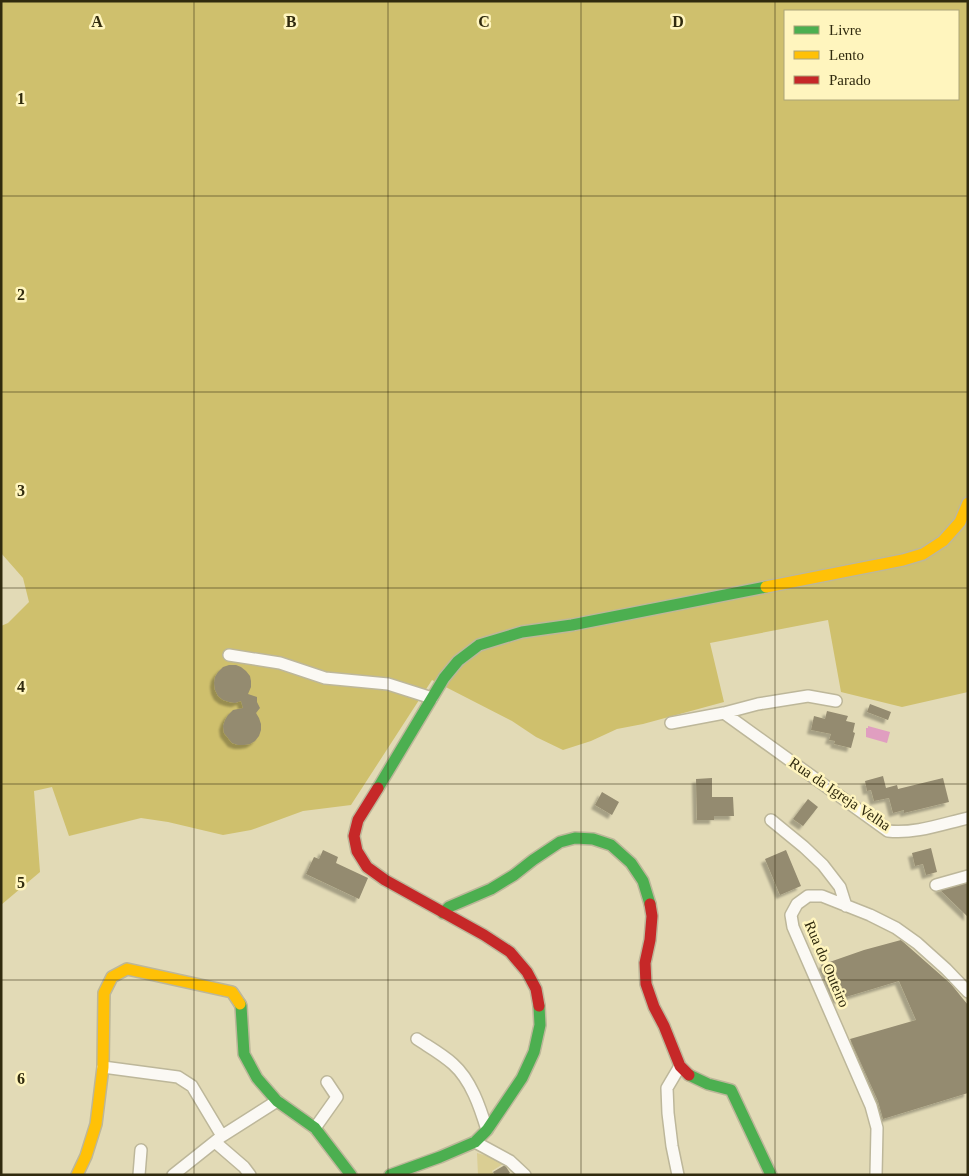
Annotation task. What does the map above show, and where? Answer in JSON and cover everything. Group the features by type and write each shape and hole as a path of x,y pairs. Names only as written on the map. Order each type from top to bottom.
{"street":[{"path":"390,1175 475,1142 493,1122 522,1078 534,1052 540,1026 536,989 527,972 510,952 484,935 385,880 367,867 357,851 354,836 358,820 444,678 458,661 479,646 522,632 716,597 902,560 923,554 943,542 960,522 968,503"},
{"path":"229,655 280,663 325,678 388,684 432,698"},
{"path":"671,723 724,713 758,704 808,696 836,701"},
{"name":"Rua da Igreja Velha","path":"724,713 888,831 914,831 968,818"},
{"path":"771,820 823,865 840,887 846,906"},
{"path":"443,913 450,906 491,889 560,842 575,838 593,839 611,845 631,863 643,881 649,900 652,916 650,940 645,963 646,984 680,1066 688,1076 731,1090 771,1175"},
{"path":"936,885 968,876"},
{"name":"Rua do Outeiro","path":"876,1175 877,1128 870,1106 793,927 791,915 797,904 808,896 822,896 870,915 896,928 917,943 968,992"},
{"path":"77,1175 86,1156 96,1124 103,1067 104,993 112,977 127,969 232,992 241,1006 244,1054 257,1078 278,1101 315,1128 351,1175"},
{"path":"417,1039 453,1064 465,1078 475,1096 486,1130"},
{"path":"678,1175 672,1146 667,1088 680,1066"},
{"path":"103,1067 178,1077 192,1086 218,1139 250,1175"},
{"path":"315,1128 337,1097 327,1082"},
{"path":"173,1175 218,1139 278,1101"},
{"path":"475,1142 510,1161 526,1175"},
{"path":"139,1175 141,1150"}],"shaded area":[{"path":"1,1 968,1 968,692 902,707 841,692 828,620 710,643 724,702 643,724 617,729 591,741 563,750 536,737 512,721 432,680 351,805 303,811 251,830 223,835 168,822 141,818 69,836 52,787 34,791 40,872 1,905 1,626 8,623 29,602 23,578 1,553"},
{"path":"868,726 890,732 887,743 866,737 866,728"},
{"path":"477,1153 491,1157 503,1164 492,1171 494,1175 478,1175"}],"building":[{"path":"229,665 241,667 250,676 251,687 248,694 257,697 260,708 256,713 261,724 261,730 259,736 250,744 238,745 232,743 224,733 223,726 228,715 233,710 243,708 241,701 235,703 223,700 215,690 215,677 223,667"},
{"path":"870,704 891,712 888,720 867,712"},
{"path":"827,711 848,716 846,721 855,723 853,732 855,733 851,748 834,744 835,741 829,740 831,734 811,730 814,716 825,719"},
{"path":"883,776 886,788 897,785 898,789 943,778 949,802 904,813 904,810 893,813 889,798 874,801 871,790 867,791 865,781"},
{"path":"712,778 712,797 733,797 734,816 714,816 714,820 697,820 696,779"},
{"path":"602,792 619,802 612,815 595,805"},
{"path":"808,799 818,807 803,826 793,819"},
{"path":"931,848 937,872 926,875 923,864 915,866 912,853"},
{"path":"323,850 338,857 336,863 368,878 359,899 306,874 314,857 319,859"},
{"path":"786,850 801,886 780,895 765,859"},
{"path":"968,881 968,917 938,888"},
{"path":"901,940 951,984 968,1005 968,1093 883,1119 878,1101 850,1039 916,1020 899,981 836,1000 821,965"},
{"path":"505,1165 510,1173 507,1175 495,1175 493,1172"}],"traffic: fast":[{"path":"378,788 444,678 458,661 479,645 522,632 572,625 766,587"},
{"path":"443,913 449,907 491,889 560,842 575,838 593,839 611,845 631,863 643,881 650,904"},
{"path":"240,1004 244,1054 257,1078 277,1101 315,1128 351,1175"},
{"path":"390,1175 475,1142 487,1130 522,1078 534,1052 540,1025 539,1006"},
{"path":"689,1075 708,1084 731,1090 771,1175"}],"traffic: slow":[{"path":"766,587 903,560 923,554 943,541 960,522 968,503"},
{"path":"77,1175 86,1156 96,1124 103,1067 104,993 112,977 127,969 232,992 240,1004"}],"traffic: jam":[{"path":"378,788 358,820 354,836 357,851 367,867 385,880 484,935 510,952 527,972 536,989 539,1006"},
{"path":"650,904 652,916 650,940 645,963 646,984 680,1066 689,1075"}]}
